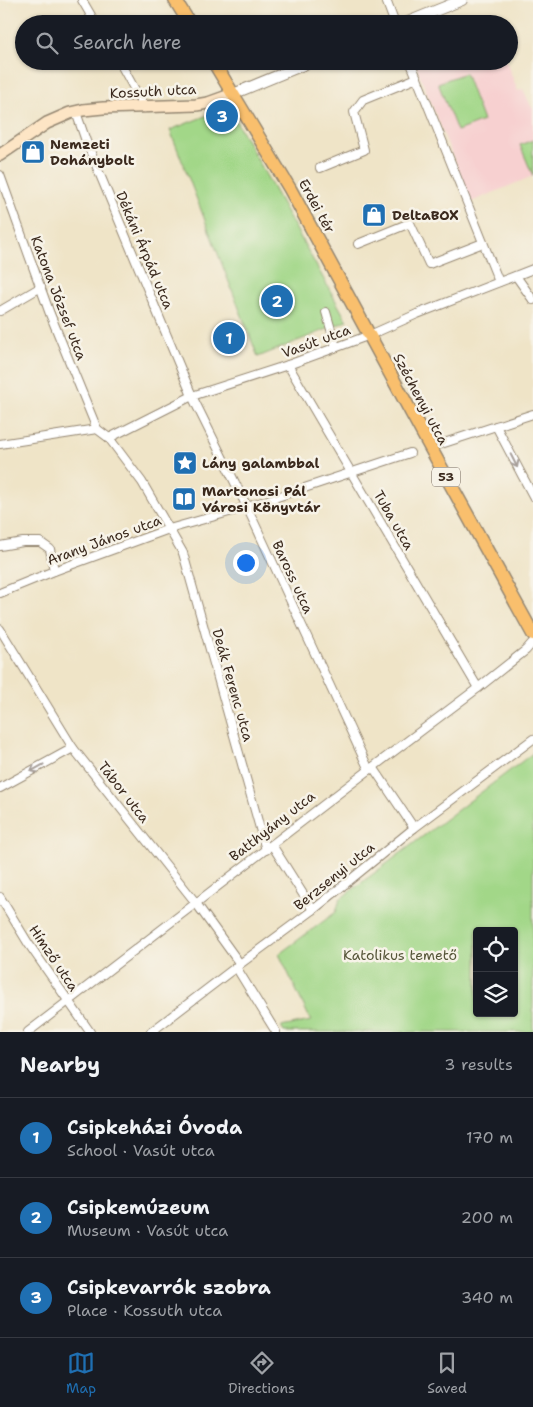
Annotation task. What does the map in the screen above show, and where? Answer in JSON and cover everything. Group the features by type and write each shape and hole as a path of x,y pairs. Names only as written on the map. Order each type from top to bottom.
{"main road":[{"path":"175,0 184,15"},
{"name":"53","path":"218,70 233,94"},
{"name":"Kossuth utca","path":"0,155 47,123 64,115 103,108 196,105 233,94"},
{"name":"Erdei tér","path":"233,94 290,189 370,335"},
{"name":"Széchenyi utca","path":"370,335 528,619 533,634"}],"street":[{"path":"82,0 91,15"},
{"path":"386,0 392,15"},
{"path":"425,15 462,0"},
{"path":"123,70 145,108"},
{"name":"Kossuth utca","path":"233,94 291,70"},
{"path":"414,70 499,282"},
{"name":"Erdei tér","path":"320,168 364,150 354,112 363,100 417,78"},
{"name":"Dékáni Árpád utca","path":"76,112 86,141 192,396"},
{"name":"Katona József utca","path":"0,175 50,314 98,429"},
{"path":"358,244 410,223 429,264 484,243"},
{"name":"Vasút utca","path":"109,438 192,396 288,365 370,335 417,314 533,269"},
{"path":"516,276 533,300"},
{"path":"0,311 41,287"},
{"path":"326,312 336,347"},
{"name":"Tuba utca","path":"288,365 478,688"},
{"name":"Baross utca","path":"192,396 247,507 371,769 414,828"},
{"path":"441,444 533,414"},
{"path":"496,426 533,496"},
{"path":"0,444 98,429"},
{"name":"Deák Ferenc utca","path":"98,429 109,438 142,482 183,553 269,848 313,910"},
{"name":"Arany János utca","path":"0,593 54,570 169,529 247,507 410,453"},
{"path":"0,546 23,542 40,542 50,549 54,570"},
{"name":"Tábor utca","path":"0,629 73,748 196,903 238,965 276,1032"},
{"name":"Batthyány utca","path":"28,1032 478,688 526,650 533,642"},
{"name":"Berzsenyi utca","path":"151,1032 313,910 414,828 533,739"},
{"path":"0,788 73,748"},
{"name":"Hímző utca","path":"0,897 28,943 90,1032"}],"shaded area":[{"path":"418,70 510,70 518,91 523,89 533,108 533,176 471,202"}],"green space":[{"path":"465,73 483,121 457,131 438,83"},
{"path":"223,109 231,112 347,321 258,357 170,130"},
{"path":"533,140 533,176 520,145"},
{"name":"Katolikus temető","path":"533,753 533,1032 284,1032 281,1027 311,1021 279,954 336,912 340,899"}],"place":[{"name":"Csipkevarrók szobra","path":"222,116"},
{"name":"Nemzeti Dohánybolt","path":"33,152"},
{"name":"DeltaBOX","path":"374,215"},
{"name":"Csipkemúzeum","path":"277,301"},
{"name":"Csipkeházi Óvoda","path":"229,338"},
{"name":"Lány galambbal","path":"185,463"},
{"name":"Martonosi Pál Városi Könyvtár","path":"184,499"}]}
